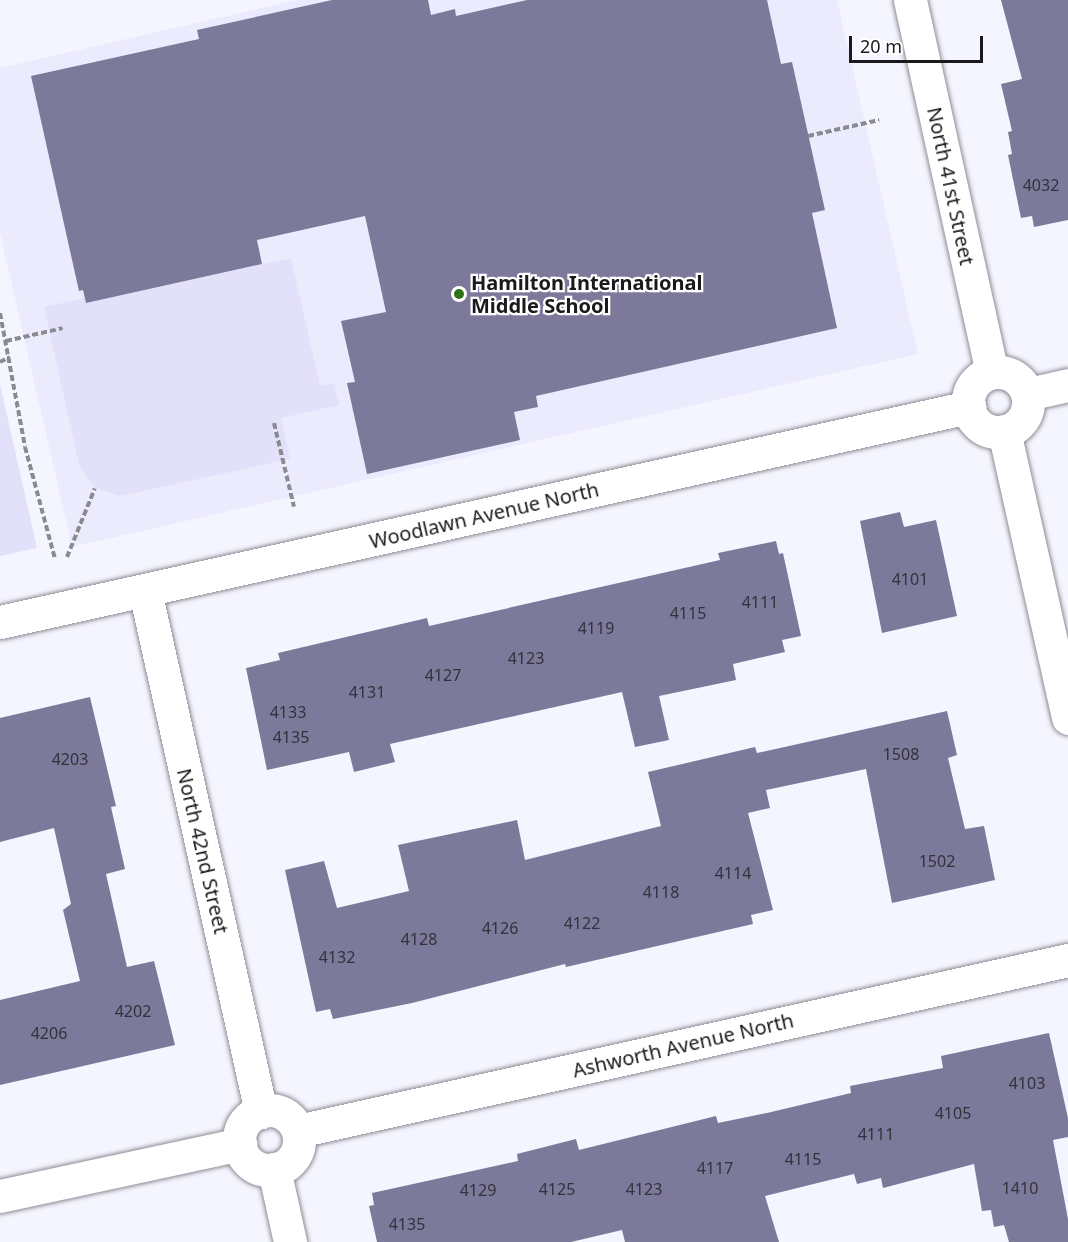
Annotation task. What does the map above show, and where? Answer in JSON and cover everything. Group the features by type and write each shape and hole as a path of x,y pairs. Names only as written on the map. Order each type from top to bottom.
{"street":[{"name":"North 41st Street","path":"910,0 992,372"},
{"path":"992,372 1016,377 1028,394 1026,414 1020,423 1004,431 981,427 969,407 973,384 992,372"},
{"path":"1028,394 1068,385"},
{"name":"Woodlawn Avenue North","path":"0,622 969,407"},
{"path":"1004,431 1068,718"},
{"name":"North 42nd Street","path":"145,591 261,1112"},
{"name":"Ashworth Avenue North","path":"298,1131 1068,960"},
{"path":"261,1112 285,1114 298,1131 295,1156 274,1169 253,1165 240,1144 247,1120 261,1112"},
{"path":"0,1196 240,1144"},
{"path":"274,1169 290,1242"}],"path":[{"path":"808,136 879,120"},
{"path":"0,314 10,357 25,447 55,559"},
{"path":"6,341 63,328"},
{"path":"0,362 10,357"},
{"path":"274,423 294,507"},
{"path":"67,557 95,488"}],"shaded area":[{"name":"Hamilton International Middle School","path":"296,0 837,0 918,354 72,547 0,233 0,68"},
{"path":"291,258 320,386 334,383 339,405 281,418 290,459 120,496 95,488 80,468 44,307 85,298 87,303"},
{"path":"0,384 37,548 0,556"}],"building":[{"name":"Hamilton International Middle School","path":"332,0 428,0 431,15 455,9 456,16 527,0 767,0 781,64 792,62 825,210 812,213 837,328 536,396 538,407 514,412 520,440 367,474 347,383 355,382 341,321 386,312 365,216 257,240 262,264 86,303 83,290 79,291 31,76 199,39 197,30"},
{"path":"1001,0 1068,0 1068,220 1034,227 1032,216 1021,218 1008,155 1012,154 1008,132 1012,131 1001,84 1022,79"},
{"path":"900,512 904,527 936,520 957,616 882,633 860,521"},
{"path":"776,541 779,554 783,553 801,636 782,640 785,652 733,664 736,680 659,696 669,740 635,747 622,692 390,744 395,762 354,772 349,752 267,770 246,668 280,660 278,653 427,618 429,626 720,560 718,553"},
{"path":"90,697 116,806 111,807 125,869 106,874 127,967 154,961 175,1045 0,1085 0,1000 80,981 63,910 71,904 54,828 0,842 0,718"},
{"path":"947,711 957,755 948,758 965,829 984,826 995,880 892,903 866,769 766,790 770,808 748,813 773,910 751,915 753,924 566,967 565,964 412,1003 333,1019 330,1009 316,1012 285,870 324,861 337,908 409,891 398,845 517,820 525,860 661,826 648,772 755,747 757,753"},
{"path":"1049,1033 1068,1118 1068,1137 1053,1140 1068,1219 1068,1242 1009,1242 1004,1225 994,1227 991,1210 982,1211 974,1164 883,1188 881,1178 857,1184 854,1174 765,1196 779,1242 625,1242 622,1230 571,1242 377,1242 369,1206 374,1205 372,1193 518,1161 517,1154 576,1139 579,1150 716,1116 718,1123 767,1113 851,1093 850,1086 943,1068 941,1056"}],"place":[{"name":"Hamilton International Middle School","path":"459,294"}]}
